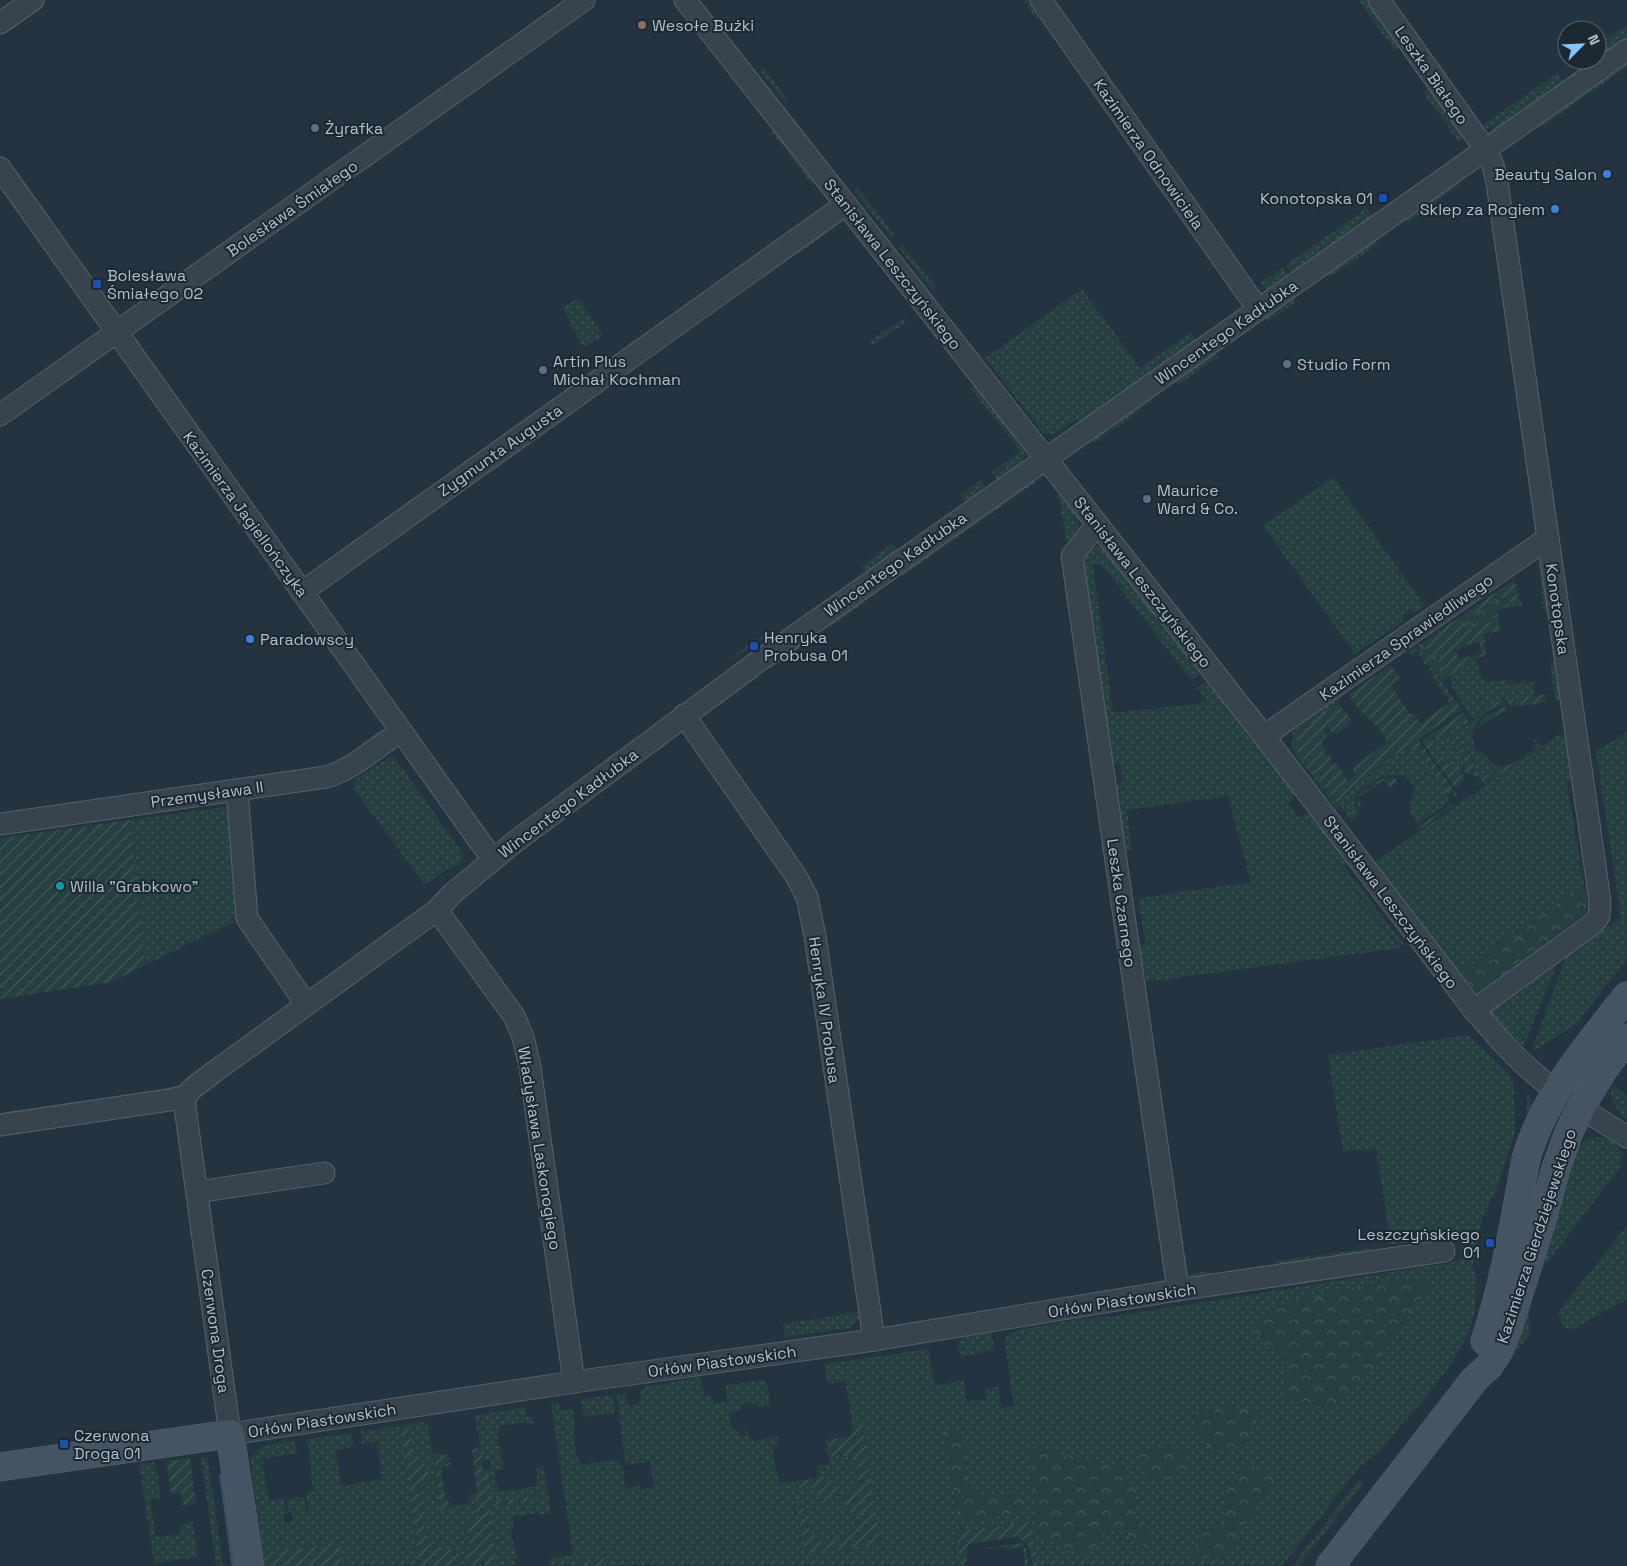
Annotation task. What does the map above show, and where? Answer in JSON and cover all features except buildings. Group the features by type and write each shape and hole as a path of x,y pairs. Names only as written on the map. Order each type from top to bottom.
{"street":[{"path":"0,23 33,0"},
{"name":"Bolesława Śmiałego","path":"0,415 584,0"},
{"name":"Stanisława Leszczyńskiego","path":"684,0 1264,736 1474,1010 1528,1068 1557,1092 1627,1137"},
{"name":"Kazimierza Odnowiciela","path":"1040,0 1258,309"},
{"name":"Leszka Białego","path":"1379,0 1485,149"},
{"name":"Wincentego Kadłubka","path":"0,1125 163,1101 185,1096 193,1088 306,1004 437,910 493,860 684,715 1627,50"},
{"name":"Konotopska","path":"1474,1010 1594,923 1599,916 1600,910 1497,182 1493,165 1485,149"},
{"name":"Kazimierza Jagiellończyka","path":"0,168 493,860"},
{"name":"Zygmunta Augusta","path":"302,592 846,204"},
{"name":"Leszka Czarnego","path":"1097,524 1072,556 1178,1290"},
{"name":"Kazimierza Sprawiedliwego","path":"1264,736 1548,538"},
{"name":"Henryka IV Probusa","path":"684,715 796,876 807,897 815,936 874,1340"},
{"name":"Przemysława II","path":"0,824 337,774 401,730"},
{"path":"237,790 247,918 306,1004"},
{"name":"Władysława Laskonogiego","path":"437,910 503,999 514,1016 523,1037 530,1067 574,1382"},
{"name":"Kazimierza Gierdziejewskiego","path":"1474,1380 1477,1359 1490,1326 1504,1272 1526,1159 1536,1132 1557,1092 1582,1055 1627,996"},
{"name":"Kazimierza Gierdziejewskiego","path":"1330,1566 1474,1380 1489,1366 1507,1331 1560,1156 1581,1107 1603,1070 1627,1038"},
{"name":"Czerwona Droga","path":"185,1096 230,1434 250,1566"},
{"path":"197,1192 324,1173"},
{"name":"Orłów Piastowskich","path":"0,1467 574,1382 874,1340 1178,1290 1444,1251"}],"green space":[{"path":"1023,0 1030,0 1039,14 1036,19"},
{"path":"1358,0 1370,0 1400,43 1395,51"},
{"path":"1627,25 1627,39 1607,52 1607,38"},
{"path":"1627,60 1627,67 1539,129 1536,125"},
{"path":"763,68 788,100 785,102 761,71"},
{"path":"1557,73 1564,83 1495,131 1492,126 1486,129 1483,125"},
{"path":"1431,87 1465,135 1459,142 1423,93"},
{"path":"770,130 777,133 814,181 811,183"},
{"path":"1457,180 1460,185 1408,222 1405,217"},
{"path":"857,187 895,235 891,237 854,191"},
{"path":"1365,206 1373,217 1292,274 1286,265 1360,213"},
{"path":"839,221 841,223 798,254 796,249"},
{"path":"1374,238 1378,244 1330,277 1327,272"},
{"path":"902,244 936,287 932,290 899,248"},
{"path":"1283,267 1289,276 1267,292 1260,283"},
{"path":"1082,289 1140,368 1191,332 1197,341 1081,423 1077,419 1057,432 1043,433 985,358"},
{"path":"1292,296 1296,302 1268,322 1266,315"},
{"path":"578,298 603,335 584,348 570,326 572,324 562,308"},
{"path":"903,319 907,319 905,323 875,344 870,344 872,339"},
{"path":"1214,351 1218,357 1178,385 1174,380"},
{"path":"976,386 1025,447 1024,459 1018,468 999,482 992,472 1020,451 971,389"},
{"path":"1146,399 1156,399 1095,443 1092,438"},
{"path":"1333,477 1425,606 1415,613 1410,609 1403,615 1404,621 1355,654 1263,526"},
{"path":"1035,479 1035,483 903,576 901,572"},
{"path":"980,480 986,490 966,504 960,495"},
{"path":"1061,491 1079,517 1078,529 1067,544 1060,503 1057,496"},
{"path":"893,543 899,552 867,575 861,566"},
{"path":"1092,547 1102,548 1200,670 1198,676 1191,680 1102,565 1093,565 1113,713 1202,703 1207,700 1197,688 1204,683 1210,683 1294,792 1292,800 1288,803 1299,818 1305,814 1312,814 1349,864 1340,871 1399,948 1145,982 1149,1014 1146,1012 1136,949 1145,942 1138,898 1251,882 1228,796 1127,810 1132,850 1124,851 1114,787 1123,781 1120,763 1114,764 1111,762 1081,559"},
{"path":"1540,560 1543,560 1551,609 1544,612 1538,564"},
{"path":"1514,580 1522,605 1497,609 1500,631 1484,634 1486,655 1475,659 1476,662 1460,668 1448,676 1430,649 1427,650 1422,643","holes":["1512,595 1510,604 1494,609 1496,622 1475,623 1473,629 1464,628 1464,621 1489,602","1468,644 1480,644 1481,654 1458,659 1456,651"]},
{"path":"1513,595 1510,604 1494,609 1496,622 1475,623 1473,630 1464,628 1464,621 1489,602"},
{"path":"861,601 863,604 830,627 828,624"},
{"path":"773,628 775,629 732,660 731,658"},
{"path":"808,638 810,641 771,669 769,666"},
{"path":"1422,643 1427,650 1430,649 1448,676 1442,681 1417,647"},
{"path":"1417,647 1461,709 1418,740 1458,796 1456,798 1452,792 1446,797 1444,784 1429,767 1421,751 1406,749 1399,754 1393,755 1387,763 1380,765 1376,772 1361,780 1344,795 1340,801 1355,819 1352,821 1296,750 1298,731 1338,703 1351,719 1349,725 1337,735 1328,728 1324,730 1327,736 1322,740 1325,754 1330,756 1332,763 1336,763 1346,775 1347,781 1355,775 1352,768 1387,742 1379,729 1357,707 1349,694 1391,665 1400,678 1391,685 1410,714 1414,713 1420,723 1448,704 1449,700 1430,673 1429,666 1425,665 1418,652 1413,656 1410,652"},
{"path":"1476,662 1483,678 1487,682 1506,680 1508,684 1533,682 1534,696 1499,701 1473,719 1451,686 1453,684 1448,676 1460,668"},
{"path":"1550,663 1555,663 1557,666 1561,699 1555,700"},
{"path":"757,675 759,677 701,718 702,715"},
{"path":"1546,694 1547,701 1538,704 1511,707 1506,700"},
{"path":"1336,700 1338,703 1299,731 1333,796 1340,805 1336,808 1292,749 1293,731"},
{"path":"1503,700 1506,705 1501,705 1488,711 1474,726 1462,723 1453,728 1449,734 1451,742 1449,743 1440,735 1432,735 1430,738 1433,745 1428,750 1422,741 1463,713 1469,722"},
{"path":"1504,707 1508,708 1482,725 1478,730 1476,728 1487,715"},
{"path":"1462,723 1474,726 1472,734 1475,750 1484,754 1495,766 1494,772 1486,775 1476,771 1470,752 1458,749 1464,756 1463,768 1460,771 1451,768 1442,759 1435,760 1428,750 1433,743 1430,738 1432,735 1440,735 1451,742 1450,731"},
{"path":"379,731 382,735 337,765 274,775 274,772 301,770 335,764"},
{"path":"1627,732 1627,959 1577,1023 1534,1051 1533,1048 1566,956 1621,918 1596,751"},
{"path":"1560,734 1569,737 1576,775 1567,784 1584,885 1458,972 1372,864"},
{"path":"1536,739 1538,744 1542,746 1485,785 1480,778 1465,773 1464,756 1457,749 1466,750 1473,759 1476,771 1486,775 1494,772 1495,766 1510,765 1533,750 1535,747 1534,740"},
{"path":"1406,749 1421,751 1429,767 1444,784 1445,793 1449,800 1417,824 1409,808 1415,788 1407,777 1390,775 1373,780 1370,785 1363,787 1356,794 1355,804 1359,814 1356,815 1355,819 1340,801 1344,794 1347,794 1355,785 1367,778 1380,765 1387,763 1393,755 1399,754"},
{"path":"393,755 463,854 462,860 453,868 447,869 425,885 353,788 357,778"},
{"path":"1448,756 1446,760 1448,764 1464,777 1463,782 1456,789 1435,760"},
{"path":"1390,777 1395,778 1397,781 1390,788 1384,780 1357,799 1357,796 1363,790 1372,787 1375,782"},
{"path":"1357,799 1363,808 1361,809 1357,804"},
{"path":"1450,802 1453,806 1417,831 1417,827 1444,810"},
{"path":"231,806 239,919 145,965 129,820"},
{"path":"129,820 145,965 112,982 0,999 0,838"},
{"path":"1345,868 1404,944 1400,947 1341,871"},
{"path":"1584,885 1588,902 1586,913 1488,985 1477,992 1458,972"},
{"path":"1561,954 1523,1048 1486,1010"},
{"path":"1468,1035 1511,1076 1514,1087 1515,1133 1496,1190 1483,1216 1472,1267 1476,1275 1475,1310 1471,1326 1454,1360 1419,1406 1380,1451 1359,1468 1282,1566 1038,1566 1031,1521 956,1532 961,1566 609,1566 607,1558 574,1564 574,1566 550,1566 549,1559 573,1555 551,1404 559,1403 561,1411 573,1408 575,1430 573,1433 577,1457 582,1464 616,1460 623,1466 625,1488 640,1486 641,1489 654,1487 650,1462 625,1465 617,1394 626,1393 628,1405 640,1404 641,1391 645,1387 701,1377 704,1396 711,1395 713,1404 727,1401 726,1385 766,1380 771,1405 759,1407 758,1404 749,1402 741,1405 741,1410 729,1413 732,1430 738,1429 739,1437 745,1436 744,1429 749,1432 747,1436 758,1442 759,1440 777,1436 779,1446 772,1447 779,1483 794,1482 796,1488 811,1486 821,1500 829,1479 818,1474 818,1465 829,1465 829,1457 824,1449 828,1448 832,1456 846,1456 852,1461 859,1480 859,1487 856,1487 864,1521 856,1522 847,1538 822,1541 810,1532 802,1502 805,1554 880,1544 862,1420 852,1421 845,1381 828,1384 824,1364 929,1349 934,1385 964,1381 966,1401 987,1399 985,1388 998,1387 1002,1408 1014,1406 1004,1338 1018,1330 1077,1319 1116,1316 1461,1261 1459,1234 1391,1245 1376,1148 1343,1152 1328,1055"},
{"path":"1613,1085 1627,1096 1627,1119 1614,1104 1611,1094"},
{"path":"1528,1091 1533,1109 1527,1135 1527,1093"},
{"path":"1602,1137 1612,1140 1622,1154 1619,1169 1538,1275 1574,1155 1585,1141"},
{"path":"1627,1226 1627,1300 1574,1329 1565,1328 1557,1313"},
{"path":"1182,1233 1188,1274 1210,1271 1211,1277 1185,1282 1178,1234"},
{"path":"1370,1248 1370,1255 1275,1269 1274,1261"},
{"path":"1391,1280 1433,1281 1372,1370 1331,1408 1287,1400 1286,1356 1263,1344 1252,1327 1272,1307 1315,1295"},
{"path":"1529,1300 1532,1300 1529,1316 1531,1332 1505,1367"},
{"path":"859,1312 859,1319 850,1328 784,1337 783,1324"},
{"path":"991,1332 995,1350 961,1355 958,1343 961,1339"},
{"path":"612,1395 615,1413 584,1417 581,1399"},
{"path":"525,1407 526,1417 533,1417 534,1423 527,1424 526,1422 499,1426 500,1432 497,1433 503,1469 494,1470 498,1492 537,1486 536,1468 544,1467 551,1513 512,1517 514,1527 511,1528 514,1549 516,1550 516,1566 497,1566 488,1507 539,1499 537,1489 530,1497 497,1500 492,1497 490,1485 492,1485 488,1470 491,1469 490,1460 482,1461 475,1415"},
{"path":"1231,1407 1262,1411 1244,1444 1213,1453 1196,1430 1196,1411"},
{"path":"862,1420 880,1544 805,1554 797,1501 802,1502 810,1532 822,1541 847,1538 852,1526 864,1521 862,1515 853,1513 842,1502 844,1495 848,1491 859,1486 860,1482 856,1477 856,1466 847,1457 842,1455 832,1456 825,1441 827,1439 850,1437 852,1421"},
{"path":"427,1422 441,1511 451,1509 451,1506 469,1503 468,1495 477,1494 475,1499 480,1521 467,1523 470,1546 468,1552 469,1566 460,1566 458,1552 428,1543 423,1527 418,1488 429,1476 424,1464 414,1457 409,1424"},
{"path":"409,1424 414,1457 424,1464 429,1476 418,1489 428,1543 458,1552 460,1566 420,1566 400,1426"},
{"path":"400,1426 420,1566 343,1566 339,1543 263,1553 250,1458 262,1446 295,1441 297,1453 262,1459 269,1501 284,1499 286,1513 283,1514 285,1523 293,1521 292,1512 288,1512 287,1499 304,1497 306,1513 309,1512 306,1492 313,1491 307,1439 352,1433 353,1447 336,1450 341,1486 382,1479 377,1442 362,1444 361,1431"},
{"path":"950,1429 967,1447 964,1464 974,1492 983,1497 1003,1495 1020,1490 1024,1512 959,1523 943,1430"},
{"path":"1028,1444 1057,1453 1119,1466 1136,1490 1131,1513 1150,1531 1151,1550 1112,1525 1086,1558 1037,1534"},
{"path":"1163,1444 1183,1450 1189,1465 1175,1480 1146,1479 1140,1451"},
{"path":"480,1448 483,1470 488,1470 492,1497 497,1500 530,1497 533,1496 537,1489 539,1500 489,1507 497,1566 484,1566 484,1561 482,1561 482,1566 469,1566 467,1558 470,1546 467,1522 480,1520 473,1505 477,1494 472,1449"},
{"path":"439,1453 442,1455 448,1454 450,1465 441,1467 445,1495 451,1509 441,1511 433,1454"},
{"path":"201,1456 208,1459 223,1566 216,1566"},
{"path":"190,1458 196,1504 183,1506 181,1493 171,1494 166,1461"},
{"path":"155,1462 161,1498 150,1500 156,1537 180,1534 180,1524 193,1522 198,1557 154,1563 139,1464"},
{"path":"1248,1465 1277,1474 1226,1556 1189,1561 1201,1532 1224,1525 1226,1490"},
{"path":"818,1474 836,1485 837,1498 833,1502 822,1500 811,1486 795,1488 794,1482 814,1478 814,1481 816,1481 816,1475"},
{"path":"1359,1480 1363,1484 1299,1566 1292,1566"},
{"path":"1031,1521 1038,1566 1032,1566 1029,1547 1023,1541 1014,1537 968,1544 966,1566 961,1566 956,1532"},
{"path":"340,1543 343,1566 265,1566 263,1553"},
{"path":"1021,1543 1026,1549 1029,1566 1025,1566 1023,1547 986,1549 986,1548"},
{"path":"607,1558 609,1566 574,1566 574,1563"}],"waterway":[{"path":"222,1476 234,1564"}],"place":[{"name":"Wesołe Buźki","path":"642,25"},
{"name":"Żyrafka","path":"315,128"},
{"name":"Beauty Salon","path":"1607,174"},
{"name":"Konotopska 01","path":"1383,198"},
{"name":"Sklep za Rogiem","path":"1555,209"},
{"name":"Bolesława Śmiałego 02","path":"97,284"},
{"name":"Studio Form","path":"1287,364"},
{"name":"Artin Plus Michał Kochman","path":"543,370"},
{"name":"Maurice Ward & Co.","path":"1147,499"},
{"name":"Paradowscy","path":"250,639"},
{"name":"Henryka Probusa 01","path":"754,646"},
{"name":"Willa \"Grabkowo\"","path":"60,886"},
{"name":"Leszczyńskiego 01","path":"1490,1243"},
{"name":"Czerwona Droga 01","path":"64,1444"}]}
